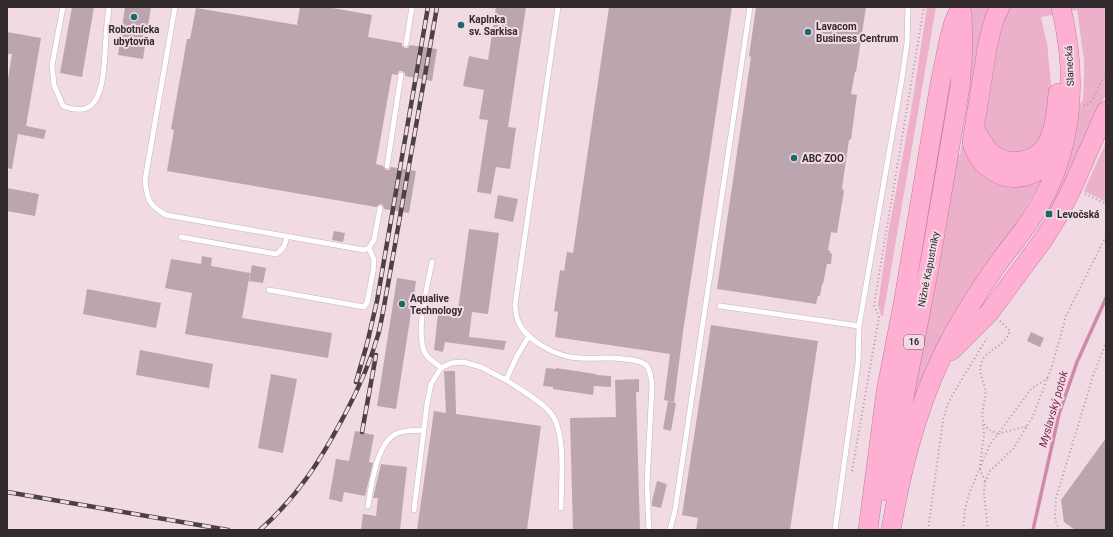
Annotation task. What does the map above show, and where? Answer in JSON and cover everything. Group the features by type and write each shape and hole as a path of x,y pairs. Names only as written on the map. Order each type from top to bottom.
{"highway":[{"name":"Nižné Kapustníky","path":"887,527 960,87 963,47 961,7"},
{"path":"868,530 886,392 904,299 940,84 949,40 954,22 961,7"},
{"path":"1000,7 994,20 988,43 972,142 974,151 987,168 999,174 1018,177 1030,175 1041,168 1054,156 1067,126"},
{"path":"974,127 983,144 989,151 1003,160 1022,161 1034,157 1044,149 1054,124 1057,102 1059,28 1048,7"},
{"name":"Slanecká","path":"1061,7 1059,28 1070,56 1071,81 1067,126"},
{"path":"938,363 989,314 1043,240 1058,216 1072,188 1106,111"},
{"name":"16","path":"887,527 911,439 928,387 938,363 971,303 1041,203 1060,163 1067,126"}],"lane":[{"path":"63,7 52,65 54,85 63,106 73,110 88,108 94,101 100,89 104,74 109,7"},
{"path":"175,7 145,180 146,195 153,207 166,215 364,250 369,248 374,240 380,208"},
{"path":"406,44 412,7"},
{"path":"558,7 515,305 518,321 526,333 539,343 555,352 570,357 622,358 637,361 646,365 650,372 652,386 647,484 649,530"},
{"path":"670,530 676,502 750,7"},
{"path":"835,530 858,363 859,326 902,78 907,43 908,7"},
{"path":"387,166 401,75"},
{"path":"181,237 276,254 285,246 287,236"},
{"path":"269,290 364,307 367,303 373,272 374,260 369,248"},
{"path":"432,262 421,323 421,343 426,356 441,368"},
{"path":"720,306 859,326"},
{"path":"506,380 517,356 529,336"},
{"path":"414,510 426,404 431,384 441,368 451,363 463,362 481,367 506,380 537,401 550,412 557,423 561,438 561,508"},
{"path":"368,506 373,475 378,458 388,441 398,433 424,430"}],"path":[{"path":"852,472 879,317 874,305 924,7"},
{"path":"1083,105 1085,106 1090,103 1106,74"},
{"path":"1082,193 1106,204"},
{"path":"988,530 984,494 985,482 990,471 1014,448 1033,416 1048,378 1066,316 1106,236"},
{"path":"999,321 1003,315"},
{"path":"985,482 980,468 984,434 982,413 985,390 980,370 983,359 1002,344 1010,331"},
{"path":"928,530 943,420 947,406 987,337"},
{"path":"1059,530 1055,519 1056,498 1094,373 1106,342"},
{"path":"963,530 965,509 969,494 990,444 1031,389 1048,378"},
{"path":"983,422 988,430 998,434 1027,426"}],"shaded area":[{"path":"927,7 936,7 883,316 881,316 878,305 888,234 911,111"},
{"path":"969,7 991,7 964,135 1043,177 908,425 957,155 960,155 970,88 947,85"},
{"path":"1009,7 1106,7 1106,94 1051,214 1047,213 1078,119 1080,104 1083,99 1084,60 1077,10 1041,17 1047,41 1051,85 1050,102 1044,136 1026,154 999,152 984,129 1001,24"},
{"path":"1106,142 1106,202 1084,191"}],"building":[{"path":"72,7 94,7 82,77 60,73"},
{"path":"125,7 151,7 143,59 118,55"},
{"path":"300,7 327,7 372,15 368,37 402,43 402,46 405,48 408,48 410,45 437,49 432,81 405,76 405,73 402,71 399,71 397,75 392,74 376,164 383,166 386,170 389,170 391,167 416,171 409,213 384,209 383,205 380,204 376,207 167,171 174,130 171,129 187,39 190,39 196,8 297,25"},
{"path":"496,7 526,7 508,127 516,128 510,169 496,167 491,194 477,192 488,120 479,119 484,90 463,86 469,56 488,60"},
{"path":"609,7 732,7 683,332 674,402 664,400 670,354 555,337 558,312 554,311 560,270 564,271 567,252 573,253"},
{"path":"756,7 866,7 851,94 857,95 842,188 844,191 837,233 831,232 828,250 832,254 831,264 827,264 820,296 818,296 816,304 717,289 751,57 749,56"},
{"path":"7,32 41,38 26,126 46,130 44,139 18,134 12,169 7,168 7,85 12,54 7,54"},
{"path":"7,188 39,194 35,216 7,211"},
{"path":"498,195 518,199 513,222 494,218"},
{"path":"469,229 499,233 488,314 472,312 469,337 506,341 504,350 445,342 443,352 434,350 438,314 457,317"},
{"path":"334,231 345,233 343,242 332,240"},
{"path":"202,256 212,258 211,266 250,273 242,318 332,333 328,358 185,334 192,293 165,288 171,259 201,264"},
{"path":"252,265 266,268 263,283 249,281"},
{"path":"397,278 416,281 396,409 377,406"},
{"path":"87,289 161,303 156,328 83,314"},
{"path":"711,325 818,341 790,530 696,530 698,518 682,515"},
{"path":"1031,332 1044,338 1040,347 1027,341"},
{"path":"140,350 213,364 209,388 136,375"},
{"path":"546,368 556,368 611,376 611,387 594,386 593,395 553,389 553,387 543,386"},
{"path":"444,371 455,371 456,414 541,426 527,530 417,530 434,411 446,413"},
{"path":"271,374 297,379 283,453 258,448"},
{"path":"639,379 639,392 636,392 640,530 573,530 570,418 616,417 615,380"},
{"path":"668,401 676,403 671,431 663,429"},
{"path":"355,431 374,435 369,462 373,463 365,496 344,492 342,502 329,499 336,459 349,461"},
{"path":"1106,438 1106,530 1075,530 1064,522 1061,500"},
{"path":"381,464 407,467 400,530 361,530 363,514 376,516 378,498 373,498"},
{"path":"657,481 667,484 661,508 652,506"}],"waterway":[{"name":"Myslavský potok","path":"1033,530 1059,414 1077,362 1106,298"}],"railway":[{"path":"356,382 377,301 428,7"},
{"path":"260,530 286,504 308,477 317,463 354,396 375,345 383,312 437,7"},
{"path":"362,432 376,355"},
{"path":"7,492 228,530"}],"place":[{"name":"Robotnícka ubytovňa","path":"134,17"},
{"name":"Kaplnka sv. Sarkisa","path":"461,25"},
{"name":"Lavacom Business Centrum","path":"808,32"},
{"name":"ABC ZOO","path":"794,158"},
{"name":"Levočská","path":"1049,214"},
{"name":"Aqualive Technology","path":"402,304"}]}
